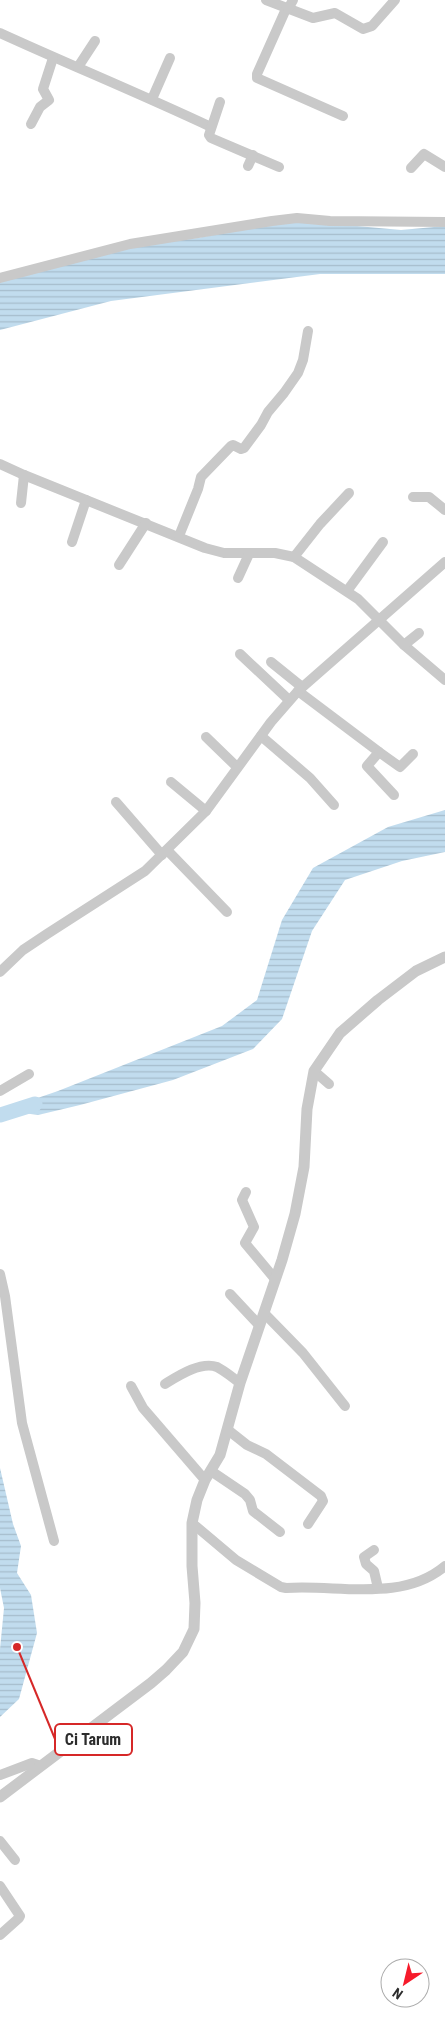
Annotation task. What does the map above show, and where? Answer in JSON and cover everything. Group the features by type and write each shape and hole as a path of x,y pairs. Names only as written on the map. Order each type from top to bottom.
{"street":[{"path":"266,0 289,6 315,18 335,14 366,29 372,26 395,0"},
{"path":"289,6 257,74 257,78 343,116"},
{"path":"0,33 53,58 152,98 211,127"},
{"path":"78,67 95,41"},
{"path":"31,124 40,107 49,100 43,89 53,58"},
{"path":"152,98 170,58"},
{"path":"220,102 208,135 211,138 279,167"},
{"path":"411,168 424,154 445,167"},
{"path":"248,166 253,155"},
{"path":"0,278 130,244 272,221 297,218 330,221 445,222"},
{"path":"178,536 198,489 201,477 231,446 233,445 241,450 244,448 261,426 268,412 298,373 308,331"},
{"path":"0,464 224,554 275,553 294,557 346,590 404,645 445,680"},
{"path":"21,503 24,475"},
{"path":"294,557 320,524 349,493"},
{"path":"413,497 429,497 445,510"},
{"path":"72,542 86,500"},
{"path":"119,565 146,523"},
{"path":"346,590 383,542"},
{"path":"238,578 249,554"},
{"path":"0,972 39,939 132,881 164,853 206,810 261,736 300,689 445,562"},
{"path":"404,645 419,633"},
{"path":"240,654 290,700"},
{"path":"271,662 300,689 400,767 414,754"},
{"path":"261,736 310,778 334,805"},
{"path":"206,737 237,767"},
{"path":"379,752 367,766 394,795"},
{"path":"171,782 206,810"},
{"path":"116,802 164,853 227,912"},
{"path":"0,1797 151,1683 183,1652 194,1629 192,1523 197,1500 220,1455 240,1383 295,1214 304,1162 314,1071 327,1049 340,1033 378,1000 416,971 445,957"},
{"path":"314,1071 330,1084"},
{"path":"0,1091 29,1074"},
{"path":"246,1192 242,1200 254,1227 245,1243 275,1279"},
{"path":"0,1274 5,1296 22,1423 54,1541"},
{"path":"230,1294 259,1325"},
{"path":"264,1313 303,1353 345,1406"},
{"path":"165,1384 185,1372 207,1366 216,1367 240,1383"},
{"path":"131,1386 143,1408 208,1476 245,1494 250,1500 253,1511 280,1532"},
{"path":"228,1430 247,1445 266,1454 321,1496 323,1501 308,1524"},
{"path":"192,1523 236,1560 281,1587 378,1588 416,1582 445,1566"},
{"path":"374,1550 364,1557 366,1564 374,1571 378,1588"},
{"path":"0,1775 32,1763 41,1766"},
{"path":"0,1840 15,1860"},
{"path":"0,1886 20,1916 0,1935"}],"water":[{"path":"302,221 401,230 445,226 445,274 320,274 111,301 0,330 0,282 153,242 197,238 265,225"},
{"path":"445,810 445,852 402,861 345,880 312,931 282,1019 253,1049 173,1080 80,1105 38,1115 16,1112 17,1105 58,1091 222,1026 257,1000 282,920 313,868 388,827"},
{"path":"0,1468 13,1524 21,1546 17,1573 31,1595 37,1633 19,1699 0,1717 0,1649 4,1608 0,1588"}],"waterway":[{"path":"0,1115 35,1104"}],"place":[{"name":"Ci Tarum","path":"17,1647"}]}
